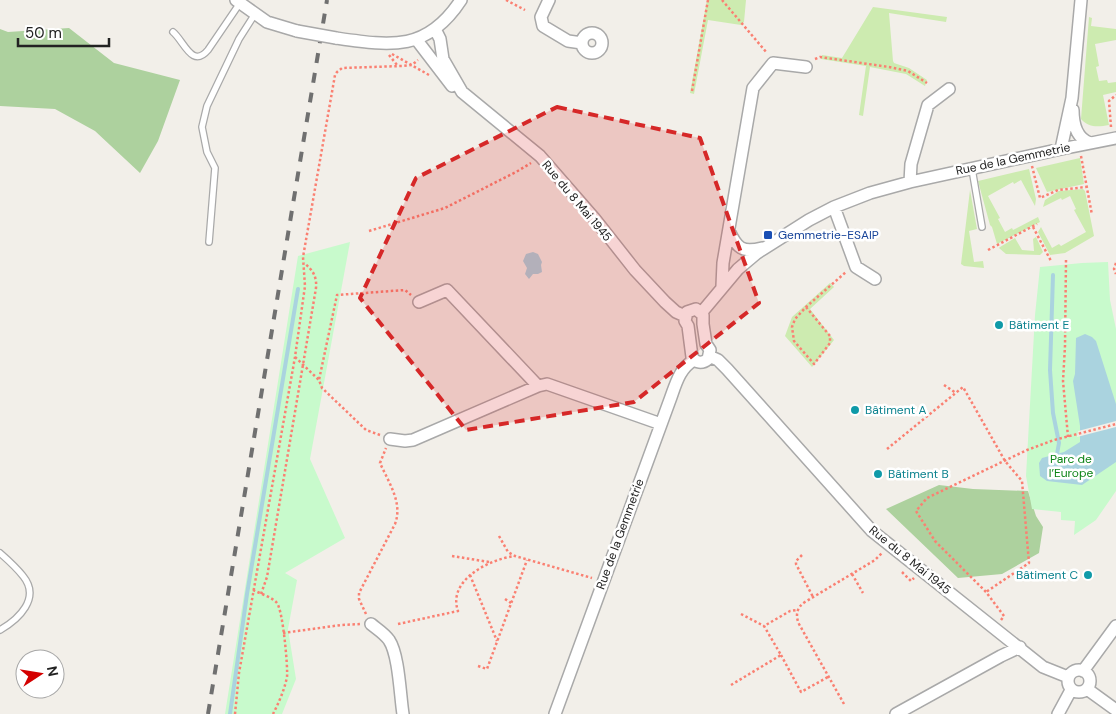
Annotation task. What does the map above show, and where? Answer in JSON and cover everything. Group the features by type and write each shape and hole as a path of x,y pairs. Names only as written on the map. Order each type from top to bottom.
{"street":[{"path":"238,2 267,22 297,31 387,44 416,39 435,29 448,18 462,0"},
{"path":"549,0 541,17 543,26 568,41 582,43"},
{"path":"1078,1 1072,98 1074,124 1082,138 1090,143"},
{"name":"Rue du 8 Mai 1945","path":"435,29 440,39 444,59 462,92"},
{"name":"Rue du 8 Mai 1945","path":"416,39 450,84 540,156 594,218 635,270 665,302 687,321"},
{"path":"722,286 722,263 753,88 773,63 811,64"},
{"path":"910,182 910,164 928,105 949,89"},
{"path":"1061,149 1072,98"},
{"name":"Rue de la Gemmetrie","path":"702,312 738,269 764,248 834,207 870,193 910,182 1090,143 1114,133"},
{"path":"834,207 856,267 875,279"},
{"path":"728,231 738,247 751,251 764,248"},
{"path":"419,302 447,290 538,386"},
{"path":"693,309 702,312 706,344 710,350 709,356 702,362 694,360 691,354 692,348 687,312 693,309"},
{"path":"687,321 694,328 702,324"},
{"path":"692,348 700,342 706,344"},
{"name":"Rue du 8 Mai 1945","path":"709,356 718,360 727,369 872,531 1043,667 1068,677"},
{"name":"Rue de la Gemmetrie","path":"555,714 681,372 685,366 694,360"},
{"path":"390,439 413,440 538,386 548,384 661,424"},
{"path":"371,624 390,641 394,652 403,714"},
{"path":"1083,671 1116,626"},
{"path":"896,714 1001,656 1020,648"},
{"path":"1074,671 1083,671 1090,679 1087,689 1080,692 1071,690 1068,684 1068,677 1074,671"},
{"path":"1087,689 1116,710"},
{"path":"1058,714 1071,690"}],"lane":[{"path":"173,32 191,54 198,57 202,56 208,50 238,2"},
{"path":"209,242 215,168 207,152 202,127 207,106 220,78 239,39 255,14"},
{"path":"972,168 982,227"},
{"path":"0,553 23,575 30,594 23,612 0,630"}],"path":[{"path":"506,0 524,10"},
{"path":"692,91 708,0"},
{"path":"722,0 768,54"},
{"path":"398,65 388,54 412,65 444,84 450,84"},
{"path":"235,714 239,673 295,357 305,286 303,257 336,72 342,68 412,65 421,57"},
{"path":"811,64 820,57 889,67 908,72 927,83"},
{"path":"1114,133 1108,101 1116,95"},
{"path":"1081,155 1092,215"},
{"path":"369,231 445,208 516,172 540,156"},
{"path":"1032,165 1040,198 1058,190 1086,187"},
{"path":"988,250 1037,224"},
{"path":"1033,227 1051,262"},
{"path":"1066,260 1066,346 1063,380 1068,437"},
{"path":"261,594 267,577 304,366 316,282 312,271 304,263"},
{"path":"1116,264 1114,269 1116,274"},
{"path":"806,307 830,336 830,343 814,364 794,341 792,327 794,320 806,307 849,270"},
{"path":"319,380 337,295 406,290"},
{"path":"295,357 319,380 322,388 366,430 390,439"},
{"path":"944,385 956,393"},
{"path":"887,449 963,387 1005,461 1022,481 1029,563 986,592"},
{"path":"999,622 1004,616 986,592 935,541 916,510 927,498 1005,461 1054,440 1116,424"},
{"path":"283,633 341,625 371,624 359,593 395,524 398,513 396,501 380,463 381,460"},
{"path":"499,536 508,552 515,556 592,578"},
{"path":"844,704 799,624 797,610 800,605 880,556 889,543"},
{"path":"802,555 796,561 796,564 813,597"},
{"path":"452,556 490,563"},
{"path":"398,624 458,611 456,605 457,594 470,575 490,563 515,556"},
{"path":"478,666 487,669 528,560"},
{"path":"902,572 911,581 917,575"},
{"path":"852,574 863,593"},
{"path":"470,575 497,642"},
{"path":"253,590 275,600 279,606 287,675 282,695 273,714"},
{"path":"505,599 511,603"},
{"path":"764,626 790,611 797,610"},
{"path":"742,614 764,626 801,692 829,676"},
{"path":"731,685 781,655"}],"highlighted area":[{"path":"557,107 700,138 759,303 634,402 466,430 360,298 416,178"}],"green space":[{"path":"707,0 746,0 744,22 741,25 708,20 694,94 690,93"},
{"path":"873,7 947,17 946,22 889,13 894,63 909,68 927,80 925,86 906,74 870,67 863,116 859,115 866,66 821,59 822,55 842,58"},
{"path":"1089,17 1092,18 1091,26 1116,29 1116,40 1095,44 1099,66 1096,67 1099,81 1116,82 1116,92 1103,95 1109,125 1105,126 1090,125 1081,119"},
{"path":"69,28 114,63 180,80 158,141 140,173 95,131 55,109 0,106 0,29 8,32"},
{"path":"1080,158 1084,184 1047,192 1036,168"},
{"path":"1029,169 1036,199 1035,206 1021,180 1014,184 1013,182 988,196 1005,232 1038,217 1040,222 997,244 978,181"},
{"path":"1083,189 1094,236 1065,253 1050,255 1038,232 1041,227 1052,248 1059,244 1061,246 1086,232 1074,210 1076,209 1070,196 1062,200 1061,198 1043,207 1045,200 1059,191"},
{"path":"970,190 977,229 969,231 974,262 983,261 984,268 961,264"},
{"path":"1036,237 1043,252 1040,255 1006,254 999,248 1015,238 1022,250 1034,251 1033,239"},
{"path":"350,242 310,459 345,538 285,573 297,580 288,629 296,679 282,714 225,714 298,256"},
{"name":"Parc de l’Europe","path":"1108,262 1110,300 1116,329 1116,491 1096,520 1074,535 1075,521 1061,520 1061,512 1032,509 1026,476 1035,315 1040,267"},
{"path":"830,283 834,287 810,309 834,340 812,367 785,336 792,317"},
{"path":"939,485 973,489 1028,491 1036,516 1043,527 1039,553 1002,574 958,578 886,509"}],"water":[{"path":"533,252 538,254 542,262 542,272 533,274 529,279 525,274 527,268 523,261 526,254"},
{"path":"1085,334 1096,341 1116,404 1116,462 1082,485 1047,481 1040,476 1039,463 1042,458 1064,452 1080,442 1080,426 1073,381 1075,374 1076,338"}],"pier":[{"path":"1116,421 1116,427 1077,437 1078,431"}],"waterway":[{"path":"1053,275 1050,370 1053,413 1059,443 1057,454"},
{"path":"230,714 247,594 298,289"}],"railway":[{"path":"208,714 327,0"}],"place":[{"name":"Gemmetrie-ESAIP","path":"768,235"},
{"name":"Bâtiment E","path":"999,325"},
{"name":"Bâtiment A","path":"855,410"},
{"name":"Bâtiment B","path":"878,474"},
{"name":"Bâtiment C","path":"1088,575"}]}
